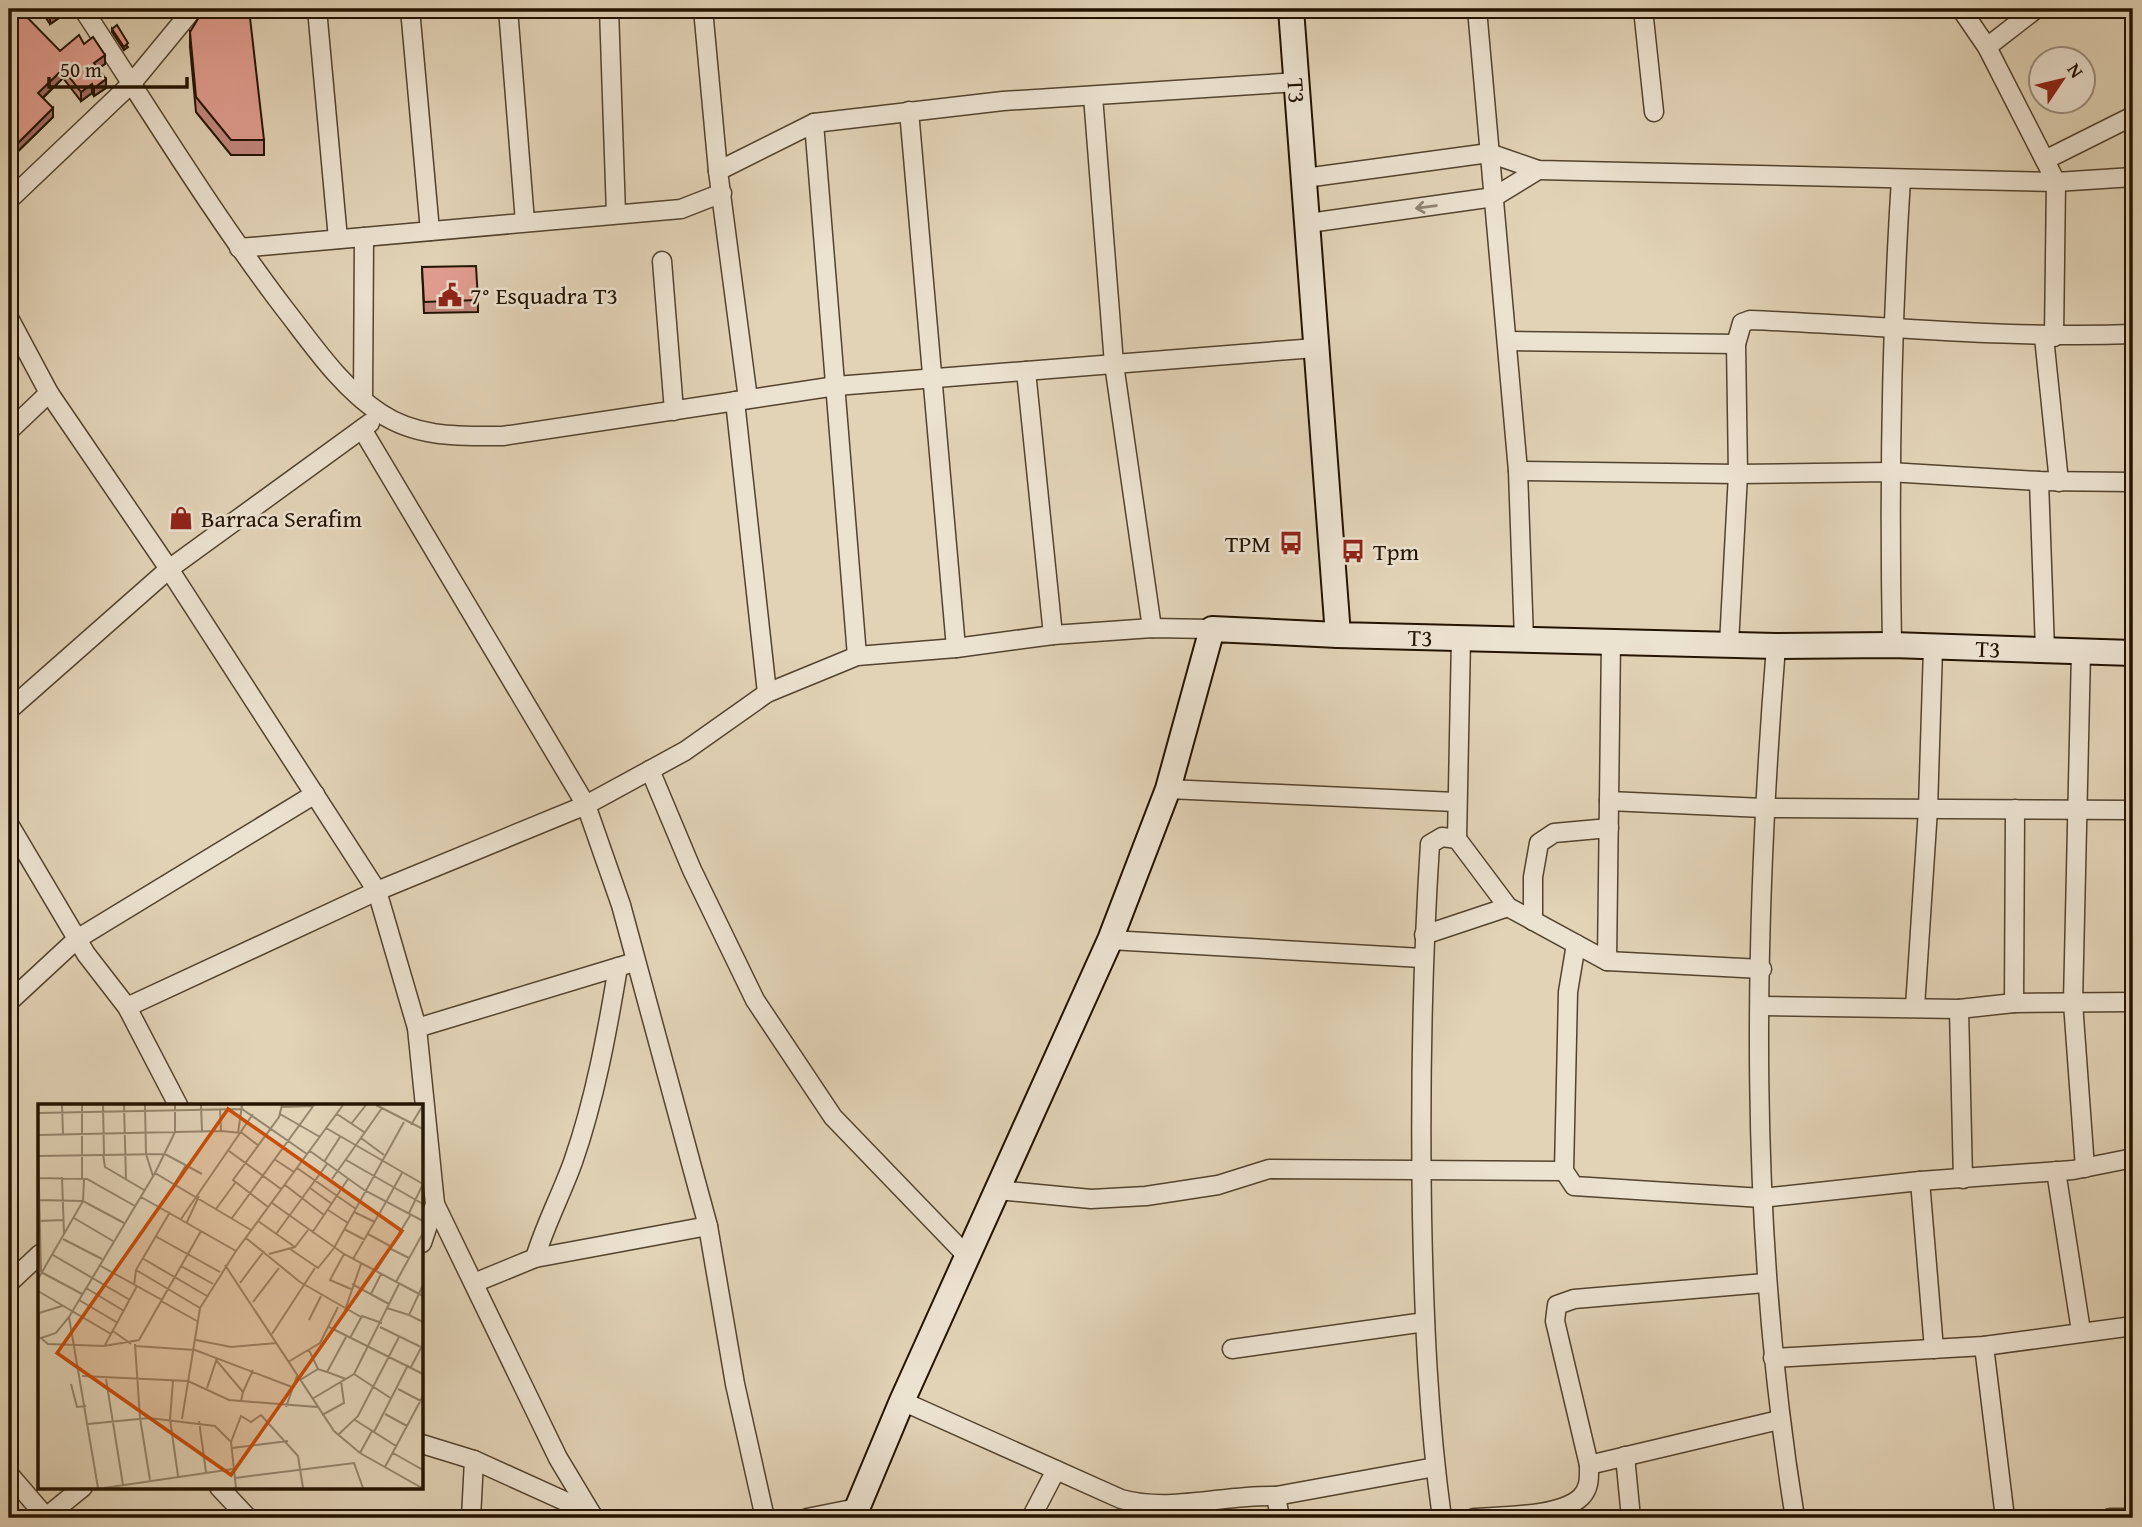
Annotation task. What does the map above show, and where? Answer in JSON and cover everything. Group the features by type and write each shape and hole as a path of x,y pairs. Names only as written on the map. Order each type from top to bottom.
{"street":[{"path":"83,9 239,248 322,357 363,400 381,414 416,431 453,436 503,436 836,386 1315,348"},
{"path":"9,200 132,83 193,9"},
{"path":"317,9 338,239"},
{"path":"410,9 430,231"},
{"path":"508,9 524,222"},
{"path":"609,9 616,214"},
{"path":"704,9 767,694"},
{"name":"T3","path":"1291,9 1338,635 1776,646 1892,645 2133,653"},
{"path":"1477,9 1518,471 1524,639"},
{"path":"1643,9 1654,112"},
{"path":"1961,9 1987,47 2056,182 2049,337 2059,482"},
{"path":"1987,47 2036,9"},
{"path":"718,171 814,123 909,111 1298,82"},
{"path":"1093,96 1114,363 1152,628"},
{"path":"909,111 956,649"},
{"path":"2045,160 2133,116"},
{"path":"814,123 857,656"},
{"path":"1305,178 1489,153 1538,170 2056,182 2133,177"},
{"path":"1308,223 1494,197 1538,170"},
{"path":"1892,645 1889,472 1891,326 1901,179"},
{"path":"239,248 681,209 722,193"},
{"path":"363,400 364,237"},
{"path":"663,261 674,411"},
{"path":"9,318 49,393 169,569 377,891 417,1028 435,1204 558,1458 592,1516"},
{"path":"1729,643 1738,474 1736,344 1738,330 1750,320 2049,337 2133,334"},
{"path":"1508,341 1736,344"},
{"path":"1027,371 1053,635"},
{"path":"9,432 49,393"},
{"path":"9,710 169,569 381,414"},
{"path":"362,429 586,805 621,905 708,1226 735,1384 765,1518"},
{"path":"1518,471 1738,474 1889,472 2059,482 2133,482"},
{"path":"2039,481 2045,650"},
{"path":"127,1007 377,891 586,805 685,751 767,694 857,656 956,649 1053,635 1152,628 1338,635"},
{"path":"807,1518 855,1513 902,1401 1110,940 1168,789 1212,629"},
{"path":"1461,638 1455,802 1457,839 1508,907 1607,961 1762,969"},
{"path":"1607,961 1611,640"},
{"path":"1776,646 1763,808 1762,1198 1765,1283 1779,1420 1795,1518"},
{"path":"1915,1007 1928,809 1933,648"},
{"path":"2081,652 2073,1003 2085,1168"},
{"path":"650,770 692,870 755,1000 833,1117 967,1256"},
{"path":"1168,789 1455,802"},
{"path":"9,1002 77,939 315,794"},
{"path":"1609,801 1763,808 2133,810"},
{"path":"2014,1003 2015,809"},
{"path":"9,824 77,939 127,1007 177,1104"},
{"path":"1533,920 1539,843 1554,833 1609,828"},
{"path":"1442,1518 1435,1467 1425,1322 1422,958 1430,844 1442,837 1457,839"},
{"path":"1424,935 1508,907"},
{"path":"1110,940 1422,958"},
{"path":"1576,944 1569,992 1564,1171 1574,1186 1762,1198 1920,1181 2085,1168 2133,1158"},
{"path":"417,1028 637,961"},
{"path":"535,1258 543,1231 572,1164 602,1062 618,967"},
{"path":"1761,1006 1959,1009 2014,1003 2133,1002"},
{"path":"1959,1009 1963,1179"},
{"path":"997,1190 1091,1199 1146,1196 1218,1185 1269,1169 1564,1171"},
{"path":"2056,1171 2081,1331"},
{"path":"1920,1181 1934,1349"},
{"path":"424,1237 435,1204"},
{"path":"474,1283 535,1258 708,1226"},
{"path":"9,1283 38,1256"},
{"path":"1474,1518 1561,1508 1581,1497 1589,1483 1589,1465 1555,1321 1557,1305 1574,1299 1765,1283"},
{"path":"1231,1349 1425,1322"},
{"path":"1773,1358 1984,1346 2133,1326"},
{"path":"1984,1346 2005,1518"},
{"path":"902,1401 1056,1470 1143,1505 1251,1495 1276,1496 1435,1467"},
{"path":"1589,1465 1779,1420"},
{"path":"424,1445 474,1460 592,1516"},
{"path":"1625,1456 1631,1518"},
{"path":"471,1518 474,1460"},
{"path":"1031,1518 1056,1470"},
{"path":"9,1474 45,1517 82,1488"},
{"path":"220,1488 248,1518"},
{"path":"1276,1496 1280,1518"},
{"path":"2110,1518 2133,1518"}],"building":[{"path":"9,9 19,9 60,51 79,35 84,44 93,37 105,55 94,63 106,79 94,88 92,84 81,92 63,69 38,93 53,108 9,152 9,66 13,62 9,58"},
{"path":"46,9 60,9 50,16"},
{"path":"204,9 249,9 264,140 231,140 196,97 190,32"},
{"path":"117,25 128,43 124,47 112,29"},
{"name":"7° Esquadra T3","path":"476,266 478,300 424,302 422,267"}],"place":[{"name":"7° Esquadra T3","path":"450,295"},
{"name":"Barraca Serafim","path":"181,518"},
{"name":"TPM","path":"1291,543"},
{"name":"Tpm","path":"1353,551"}]}
